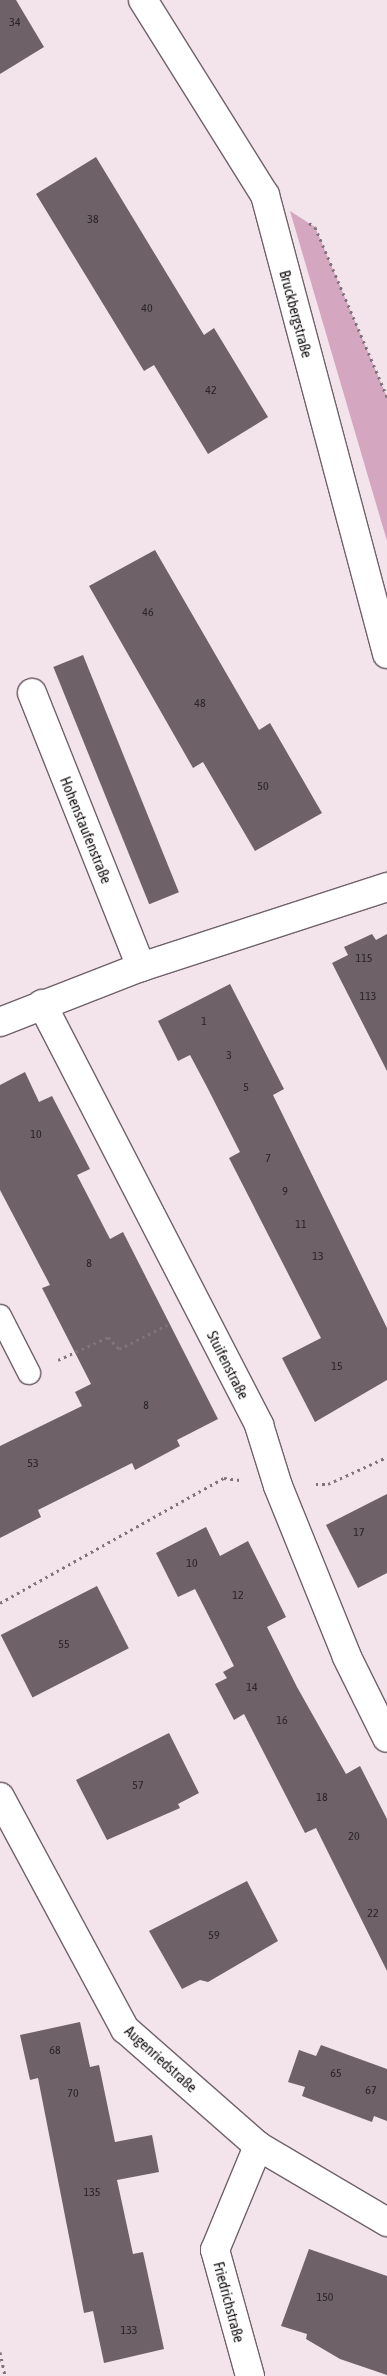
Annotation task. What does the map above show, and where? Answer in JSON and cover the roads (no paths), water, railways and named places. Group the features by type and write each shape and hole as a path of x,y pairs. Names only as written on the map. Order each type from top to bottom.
{"street":[{"name":"Bruckbergstraße","path":"144,0 265,195 387,654"},
{"name":"Hohenstaufenstraße","path":"32,692 141,967"},
{"path":"0,1022 42,1004 141,967 387,887"},
{"name":"Stuifenstraße","path":"42,1004 260,1425 278,1486 346,1657 387,1738"},
{"name":"Augenriedstraße","path":"0,1797 125,2029 258,2146 387,2222"},
{"name":"Friedrichstraße","path":"250,2376 215,2250 258,2146"}],"lane":[{"path":"0,1316 29,1373"}]}
